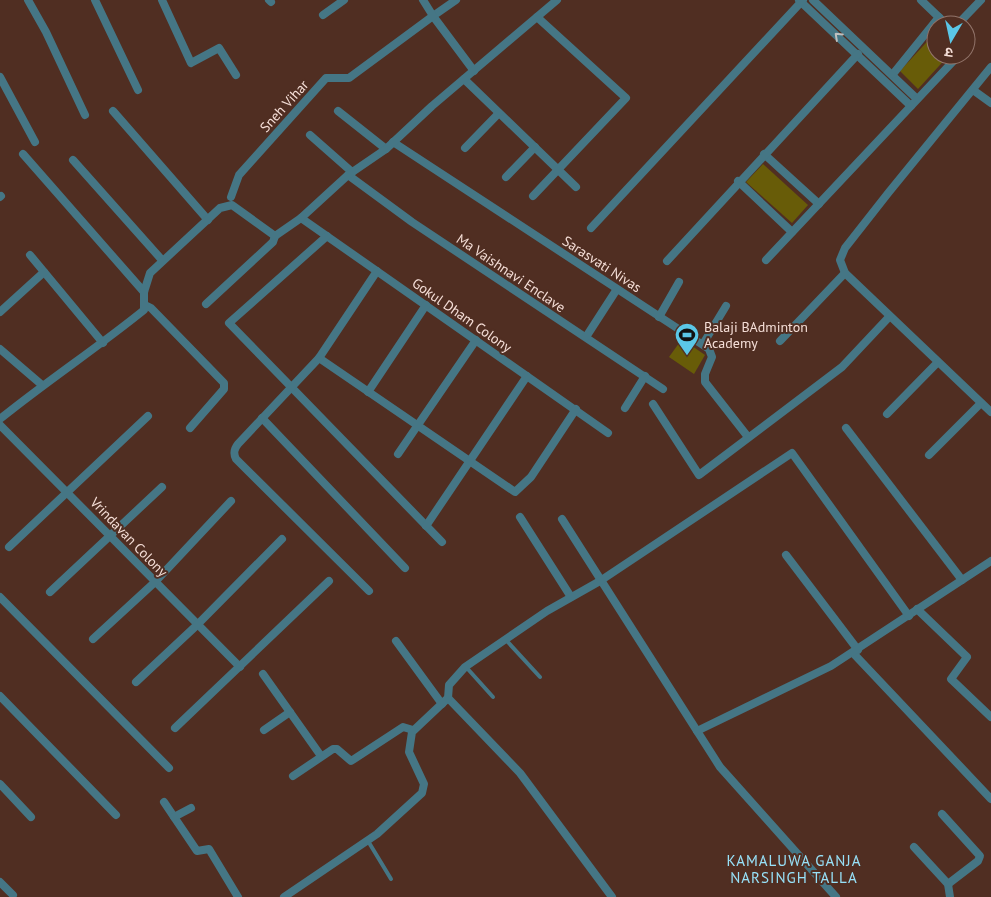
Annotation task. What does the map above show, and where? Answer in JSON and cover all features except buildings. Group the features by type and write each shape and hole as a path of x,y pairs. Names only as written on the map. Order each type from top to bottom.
{"street":[{"path":"28,0 46,32 84,115"},
{"path":"96,0 138,90"},
{"path":"162,0 192,63 219,48 236,75"},
{"path":"323,14 344,0"},
{"path":"423,0 474,70"},
{"name":"Sneh Vihar","path":"231,197 239,175 326,78 348,78 456,0"},
{"path":"206,304 273,242 275,236 301,218 350,173 386,149 474,70 557,0"},
{"path":"813,0 918,99"},
{"path":"921,0 937,15"},
{"path":"966,15 981,0"},
{"path":"591,228 801,1 911,106"},
{"path":"534,196 626,98 537,17"},
{"path":"893,74 926,33"},
{"path":"667,260 738,181 858,54"},
{"path":"875,71 883,64"},
{"path":"766,260 950,65"},
{"path":"991,67 845,248 840,260 845,274 991,412"},
{"path":"0,77 35,142"},
{"path":"464,79 576,187"},
{"path":"973,90 991,103"},
{"path":"113,111 208,220"},
{"path":"338,111 386,149"},
{"path":"465,148 500,113"},
{"name":"Ma Vaishnavi Enclave","path":"310,135 350,173 412,222 663,389"},
{"name":"Sarasvati Nivas","path":"393,142 702,344"},
{"path":"506,177 534,147"},
{"path":"23,154 144,292"},
{"path":"764,154 819,204"},
{"path":"72,160 162,260"},
{"path":"738,181 792,232"},
{"path":"0,419 42,385 103,343 144,310 144,292 150,273 220,208 232,205 275,236"},
{"name":"Gokul Dham Colony","path":"301,218 608,433"},
{"path":"327,236 229,323 442,542"},
{"path":"30,255 103,343"},
{"path":"370,591 236,459 234,449 319,358 377,271"},
{"path":"0,312 44,272"},
{"path":"780,341 845,274"},
{"path":"659,316 679,282"},
{"path":"586,337 618,289"},
{"path":"145,305 152,308 224,383 224,389 190,428"},
{"path":"368,392 426,305"},
{"path":"726,306 702,344 712,353 705,374 705,382 748,437"},
{"path":"653,404 699,475 842,367 889,317"},
{"path":"398,454 476,340"},
{"path":"0,349 42,385"},
{"path":"319,358 515,492 531,477 576,409"},
{"path":"887,414 938,362"},
{"path":"426,526 527,376"},
{"path":"625,408 644,376"},
{"path":"929,456 982,403"},
{"path":"9,547 148,416"},
{"path":"262,418 405,568"},
{"name":"Vrindavan Colony","path":"0,425 240,667"},
{"path":"846,428 962,580"},
{"path":"284,897 367,840 425,789 408,752 413,730 445,701 450,685 465,667 570,597 600,581 792,453 909,616"},
{"path":"50,592 162,487"},
{"path":"93,638 155,582 232,501"},
{"path":"520,517 570,597"},
{"path":"562,519 720,767 836,897"},
{"path":"136,682 197,625 282,539"},
{"path":"786,555 856,651 991,799"},
{"path":"696,731 779,693 856,651 991,561"},
{"path":"175,728 329,581"},
{"path":"0,597 169,768"},
{"path":"917,609 967,657 951,679 991,717"},
{"path":"396,641 445,701 520,773 612,897"},
{"path":"263,674 321,756"},
{"path":"0,696 116,815"},
{"path":"264,730 290,712"},
{"path":"293,776 321,756 335,749 351,761 403,727 413,730"},
{"path":"0,784 31,817"},
{"path":"164,802 197,851 209,849 238,897"},
{"path":"174,817 191,808"},
{"path":"942,814 980,856 978,861 948,884"},
{"path":"914,847 948,884 950,897"},
{"path":"0,882 13,896"}],"lane":[{"path":"505,640 540,677"},
{"path":"465,667 493,697"},
{"path":"367,840 391,879"}],"shaded area":[{"path":"926,43 926,65 940,65 918,89 900,71"},
{"path":"763,164 808,205 792,223 746,182"},
{"name":"Balaji BAdminton Academy","path":"682,339 705,355 694,374 669,357"}],"place":[{"name":"Balaji BAdminton Academy","path":"687,356"}],"district":[{"name":"KAMALUWA GANJA NARSINGH TALLA","path":"794,870"}]}
